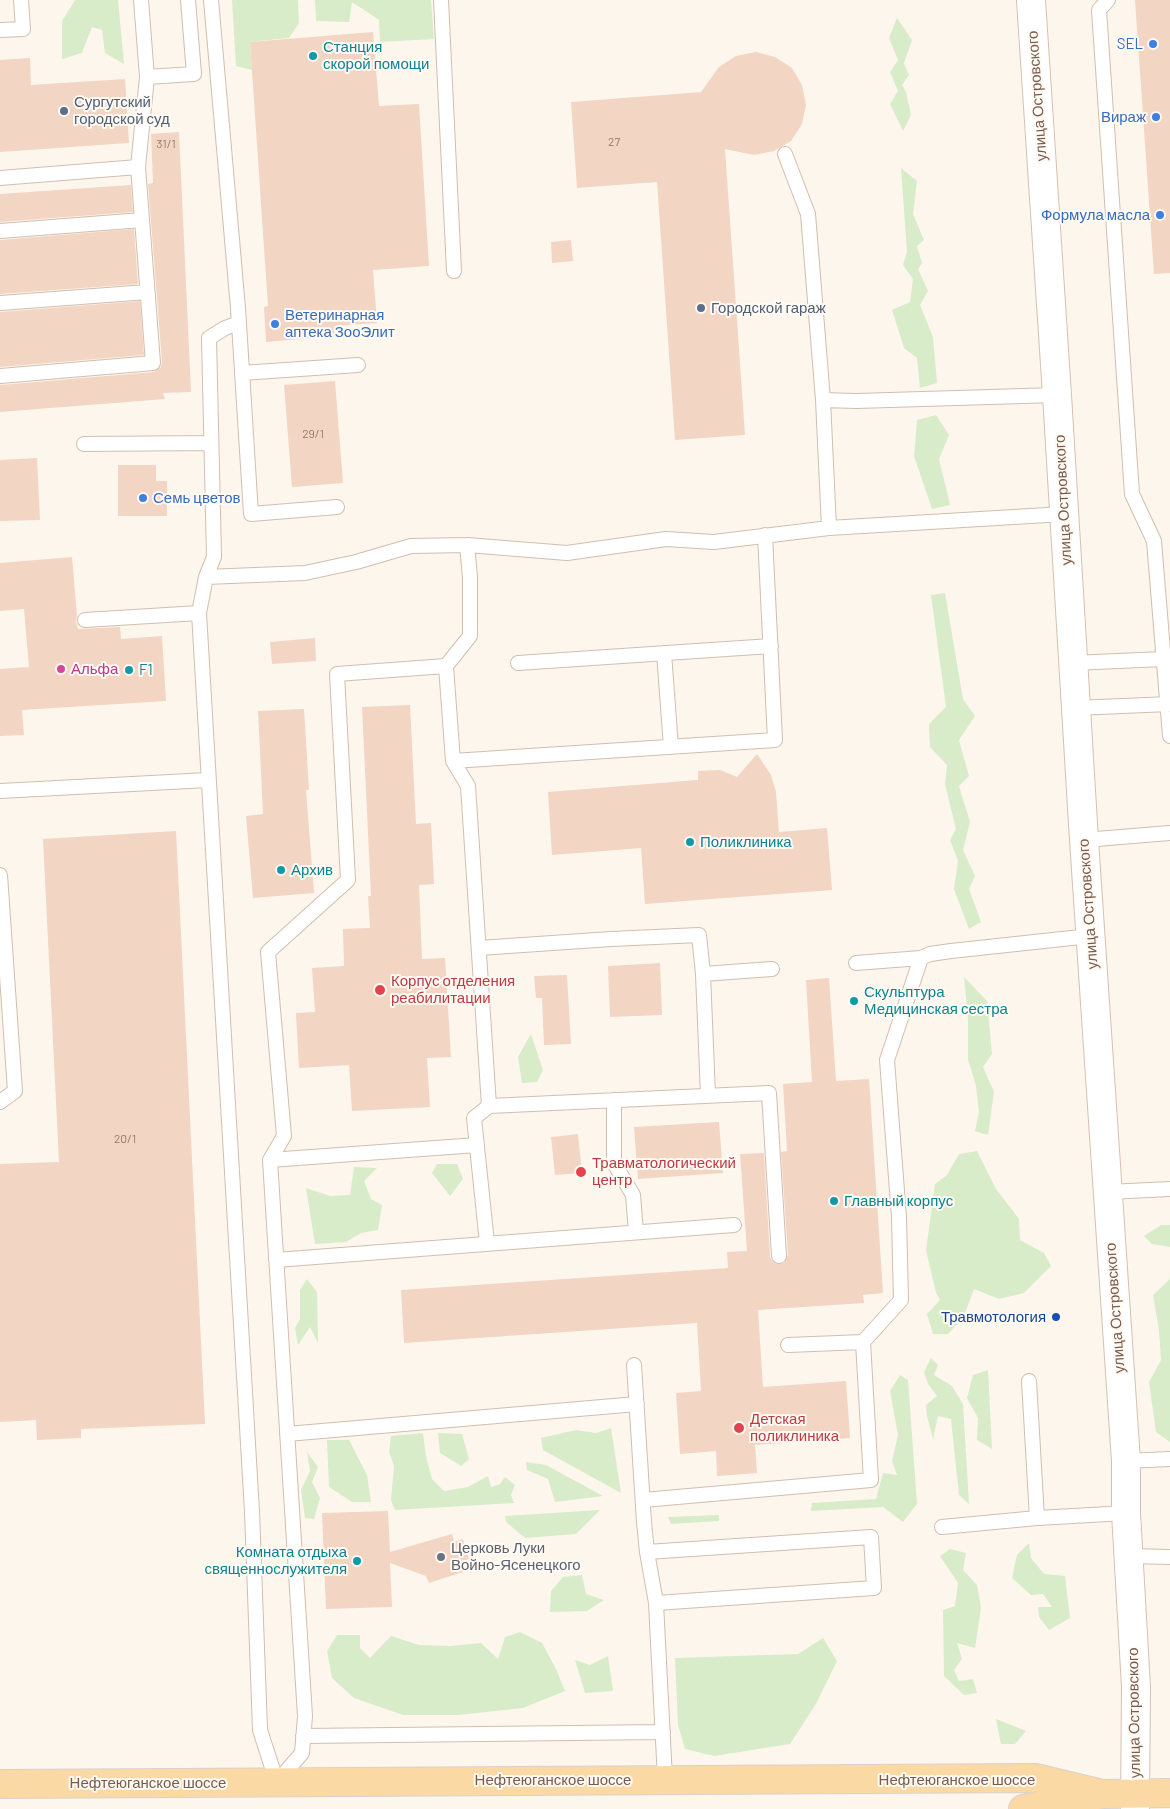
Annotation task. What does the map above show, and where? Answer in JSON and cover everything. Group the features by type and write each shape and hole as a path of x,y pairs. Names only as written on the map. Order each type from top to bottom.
{"main road":[{"name":"улица Островского","path":"1031,0 1090,936 1126,1461 1126,1513 1136,1687 1135,1801"},
{"name":"Нефтеюганское шоссе","path":"0,1784 1036,1778 1135,1801 1170,1793"},
{"name":"Нефтеюганское шоссе","path":"1023,1809 1103,1794"}],"lane":[{"path":"0,30 23,29 20,0"},
{"path":"0,376 153,363 138,166 147,78 141,0"},
{"path":"147,78 194,74 188,0"},
{"path":"212,0 239,323 251,514 337,506"},
{"path":"440,0 454,271"},
{"path":"1108,0 1099,10 1132,494 1154,541 1163,659 1169,702 1170,736"},
{"path":"785,154 808,214 823,400 829,528"},
{"path":"0,178 138,166"},
{"path":"0,231 142,220"},
{"path":"0,303 147,292"},
{"path":"239,323 225,328 209,338 214,557 206,577 199,613 252,1511 260,1730 277,1783"},
{"path":"242,373 358,364"},
{"path":"823,400 1057,395"},
{"path":"84,444 211,443"},
{"path":"206,577 305,573 356,562 411,546 467,545 567,553 666,539 714,542 829,528 1064,514"},
{"path":"453,761 775,740 765,535"},
{"path":"467,545 470,577 470,636 446,666 453,761 468,786 489,1106"},
{"path":"85,620 199,613"},
{"path":"518,663 771,646"},
{"path":"664,653 671,747"},
{"path":"1073,663 1163,659"},
{"path":"277,1783 302,1753 305,1716 270,1160 284,1136 268,952 348,880 337,674 446,666"},
{"path":"1076,708 1169,702"},
{"path":"0,791 208,780"},
{"path":"1084,840 1170,833"},
{"path":"0,875 15,1091 0,1102"},
{"path":"479,948 699,935 703,974 708,1095"},
{"path":"856,963 921,958 937,953 1090,936"},
{"path":"643,1500 871,1480 863,1342 901,1300 899,1217 887,1060 921,958"},
{"path":"703,974 772,969"},
{"path":"487,1243 474,1118 489,1106 769,1093 779,1256"},
{"path":"614,1100 614,1163 633,1195 636,1232"},
{"path":"270,1160 477,1145"},
{"path":"1108,1192 1170,1189"},
{"path":"276,1260 734,1225"},
{"path":"788,1345 863,1342"},
{"path":"634,1366 647,1552 656,1603 665,1779"},
{"path":"1029,1382 1037,1518"},
{"path":"287,1434 637,1404"},
{"path":"1126,1461 1170,1459"},
{"path":"942,1527 1037,1518 1126,1513"},
{"path":"647,1552 870,1537 874,1588 656,1603"},
{"path":"1129,1556 1170,1556"},
{"path":"303,1736 662,1732"}],"green space":[{"path":"75,0 118,0 124,64 105,53 102,30 92,27 82,53 62,59 62,21"},
{"path":"232,0 298,0 299,23 289,38 250,42 252,70 236,66"},
{"path":"315,0 431,0 434,39 380,42 379,20 352,2 349,22 316,21"},
{"path":"897,18 912,40 904,63 909,75 902,85 906,92 911,115 903,131 890,104 898,91 890,72 898,60 889,38"},
{"path":"901,168 917,181 913,214 924,240 917,246 922,263 918,269 928,291 920,305 933,337 937,383 920,388 917,358 904,348 892,310 910,302 913,279 903,265 907,252"},
{"path":"936,415 949,435 939,459 950,505 932,509 914,456 917,420"},
{"path":"945,593 963,699 975,716 959,740 969,776 959,786 970,822 963,850 975,876 969,889 981,922 969,929 954,889 958,861 950,840 956,829 945,784 947,765 930,747 929,724 946,707 931,595"},
{"path":"964,977 987,1001 992,1054 983,1067 994,1092 988,1135 975,1131 979,1112 976,1086 968,1059 968,1019"},
{"path":"531,1034 543,1070 537,1082 522,1083 518,1057"},
{"path":"977,1151 996,1189 1019,1219 1020,1240 1044,1253 1051,1266 1024,1293 999,1299 974,1289 964,1316 948,1334 933,1334 927,1314 940,1300 936,1293 926,1250 935,1184 947,1175 959,1154"},
{"path":"437,1164 457,1164 463,1179 450,1196 432,1173"},
{"path":"354,1167 377,1168 364,1181 371,1199 382,1205 378,1230 361,1233 346,1242 315,1244 306,1188 330,1196 350,1195"},
{"path":"1161,1225 1170,1225 1170,1247 1152,1244 1144,1236"},
{"path":"1170,1277 1170,1442 1156,1432 1149,1382 1161,1360 1159,1330 1153,1295"},
{"path":"307,1279 317,1292 318,1343 310,1327 298,1345 295,1328 300,1319 300,1290"},
{"path":"931,1358 938,1365 934,1375 952,1386 963,1404 969,1504 959,1495 951,1419 938,1416 933,1439 927,1416 926,1405 937,1396 928,1384 924,1372"},
{"path":"988,1370 992,1449 977,1440 978,1418 967,1398 973,1375"},
{"path":"900,1375 908,1380 917,1504 903,1522 883,1507 811,1511 812,1503 876,1499 883,1473 897,1475 892,1461 898,1435 890,1391"},
{"path":"611,1428 621,1493 543,1450 541,1438 576,1430 596,1433"},
{"path":"423,1433 426,1457 432,1479 444,1491 468,1487 488,1476 491,1487 500,1484 505,1477 515,1485 511,1495 514,1503 395,1510 391,1500 394,1466 389,1452 391,1436"},
{"path":"438,1433 462,1434 469,1459 461,1466 440,1453"},
{"path":"327,1440 349,1440 367,1475 371,1502 352,1502 329,1487"},
{"path":"307,1452 318,1467 312,1482 320,1498 314,1519 305,1518 301,1490 310,1471"},
{"path":"526,1462 546,1465 603,1496 555,1502 548,1479 527,1470"},
{"path":"600,1510 576,1534 525,1538 506,1522 505,1516"},
{"path":"719,1515 719,1521 671,1524 668,1517"},
{"path":"1029,1543 1031,1558 1044,1574 1065,1576 1070,1618 1049,1630 1039,1617 1038,1607 1052,1607 1043,1594 1031,1595 1012,1578 1017,1555"},
{"path":"950,1549 966,1553 963,1570 977,1585 981,1608 975,1648 957,1643 962,1659 954,1670 959,1681 973,1679 977,1693 964,1695 944,1676 943,1610 955,1606 958,1583 940,1556"},
{"path":"582,1575 586,1594 604,1600 587,1611 550,1612 551,1591 563,1577"},
{"path":"520,1632 542,1643 565,1691 523,1708 459,1715 403,1715 354,1698 332,1678 327,1651 337,1635 360,1635 360,1648 370,1658 391,1636 419,1645 450,1646 481,1643 498,1659 505,1637"},
{"path":"823,1638 837,1661 816,1704 790,1744 714,1756 685,1749 678,1725 675,1658 798,1654"},
{"path":"608,1656 613,1691 585,1693 575,1660 590,1665"},
{"path":"996,1719 1026,1731 1015,1744 1001,1744"}],"building":[{"path":"1135,0 1170,0 1170,273 1154,274"},
{"path":"373,32 379,106 419,104 429,266 373,270 377,323 334,326 335,336 266,342 264,307 268,306 250,42"},
{"name":"Городской гараж","path":"756,52 775,57 792,68 802,85 806,105 802,124 791,141 774,151 754,155 725,149 745,435 675,440 657,182 577,188 571,102 701,92 719,67 736,56"},
{"name":"Сургутский городской суд","path":"30,58 31,85 125,79 129,143 0,152 0,60"},
{"path":"179,132 191,392 163,393 165,399 0,412 0,385 154,372 161,367 148,184 153,183 151,134"},
{"path":"131,185 133,212 0,222 0,194"},
{"path":"134,229 138,284 0,294 0,240"},
{"path":"571,240 573,261 552,263 551,242"},
{"path":"140,301 144,355 0,367 0,312"},
{"path":"335,381 343,483 292,487 284,385"},
{"path":"37,458 40,520 0,521 0,460"},
{"name":"Семь цветов","path":"118,465 156,465 156,481 167,481 167,516 118,516"},
{"path":"72,557 78,629 120,627 121,639 162,636 166,701 22,710 24,735 0,736 0,669 29,667 24,609 0,611 0,563"},
{"path":"315,638 316,661 272,664 270,642"},
{"name":"Корпус отделения реабилитации","path":"410,705 416,824 431,823 434,884 419,885 422,959 445,958 451,1057 427,1058 430,1107 352,1111 349,1065 299,1068 296,1013 315,1012 312,968 344,966 343,929 370,928 368,896 371,896 362,707"},
{"path":"304,709 309,790 306,790 314,893 253,898 246,816 263,814 258,711"},
{"name":"Поликлиника","path":"757,754 771,775 776,792 779,832 827,828 832,890 645,904 641,848 552,855 548,792 698,780 698,771 720,770 737,777"},
{"path":"176,831 205,1424 81,1429 81,1438 37,1440 36,1420 0,1422 0,1164 59,1162 43,839"},
{"path":"660,963 662,1015 610,1017 608,966"},
{"path":"567,975 571,1044 544,1045 542,998 536,998 534,976"},
{"name":"Главный корпус","path":"829,978 836,1081 869,1079 883,1293 863,1295 864,1303 758,1310 763,1387 846,1381 850,1438 755,1445 757,1473 717,1476 716,1451 680,1454 676,1393 701,1391 697,1323 404,1343 401,1290 728,1268 727,1252 747,1251 740,1154 764,1153 770,1257 776,1264 784,1263 788,1255 781,1152 787,1151 783,1084 812,1082 806,980"},
{"path":"719,1122 723,1173 638,1179 634,1127"},
{"path":"578,1134 582,1173 555,1175 551,1137"},
{"name":"Комната отдыха священнослужителя","path":"388,1511 390,1552 452,1534 454,1542 463,1539 469,1559 460,1562 463,1572 429,1583 426,1576 390,1563 392,1607 326,1609 322,1513"}],"place":[{"name":"SEL","path":"1153,44"},
{"name":"Станция скорой помощи","path":"313,56"},
{"name":"Сургутский городской суд","path":"64,111"},
{"name":"Вираж","path":"1156,117"},
{"name":"Формула масла","path":"1160,215"},
{"name":"Городской гараж","path":"701,308"},
{"name":"Ветеринарная аптека ЗооЭлит","path":"275,324"},
{"name":"Семь цветов","path":"143,498"},
{"name":"Альфа","path":"61,669"},
{"name":"F1","path":"129,670"},
{"name":"Поликлиника","path":"690,842"},
{"name":"Архив","path":"281,870"},
{"name":"Корпус отделения реабилитации","path":"380,990"},
{"name":"Скульптура Медицинская сестра","path":"854,1001"},
{"name":"Травматологический центр","path":"581,1172"},
{"name":"Главный корпус","path":"834,1201"},
{"name":"Травмотология","path":"1056,1317"},
{"name":"Детская поликлиника","path":"739,1428"},
{"name":"Церковь Луки Войно-Ясенецкого","path":"441,1557"},
{"name":"Комната отдыха священнослужителя","path":"357,1561"}]}
